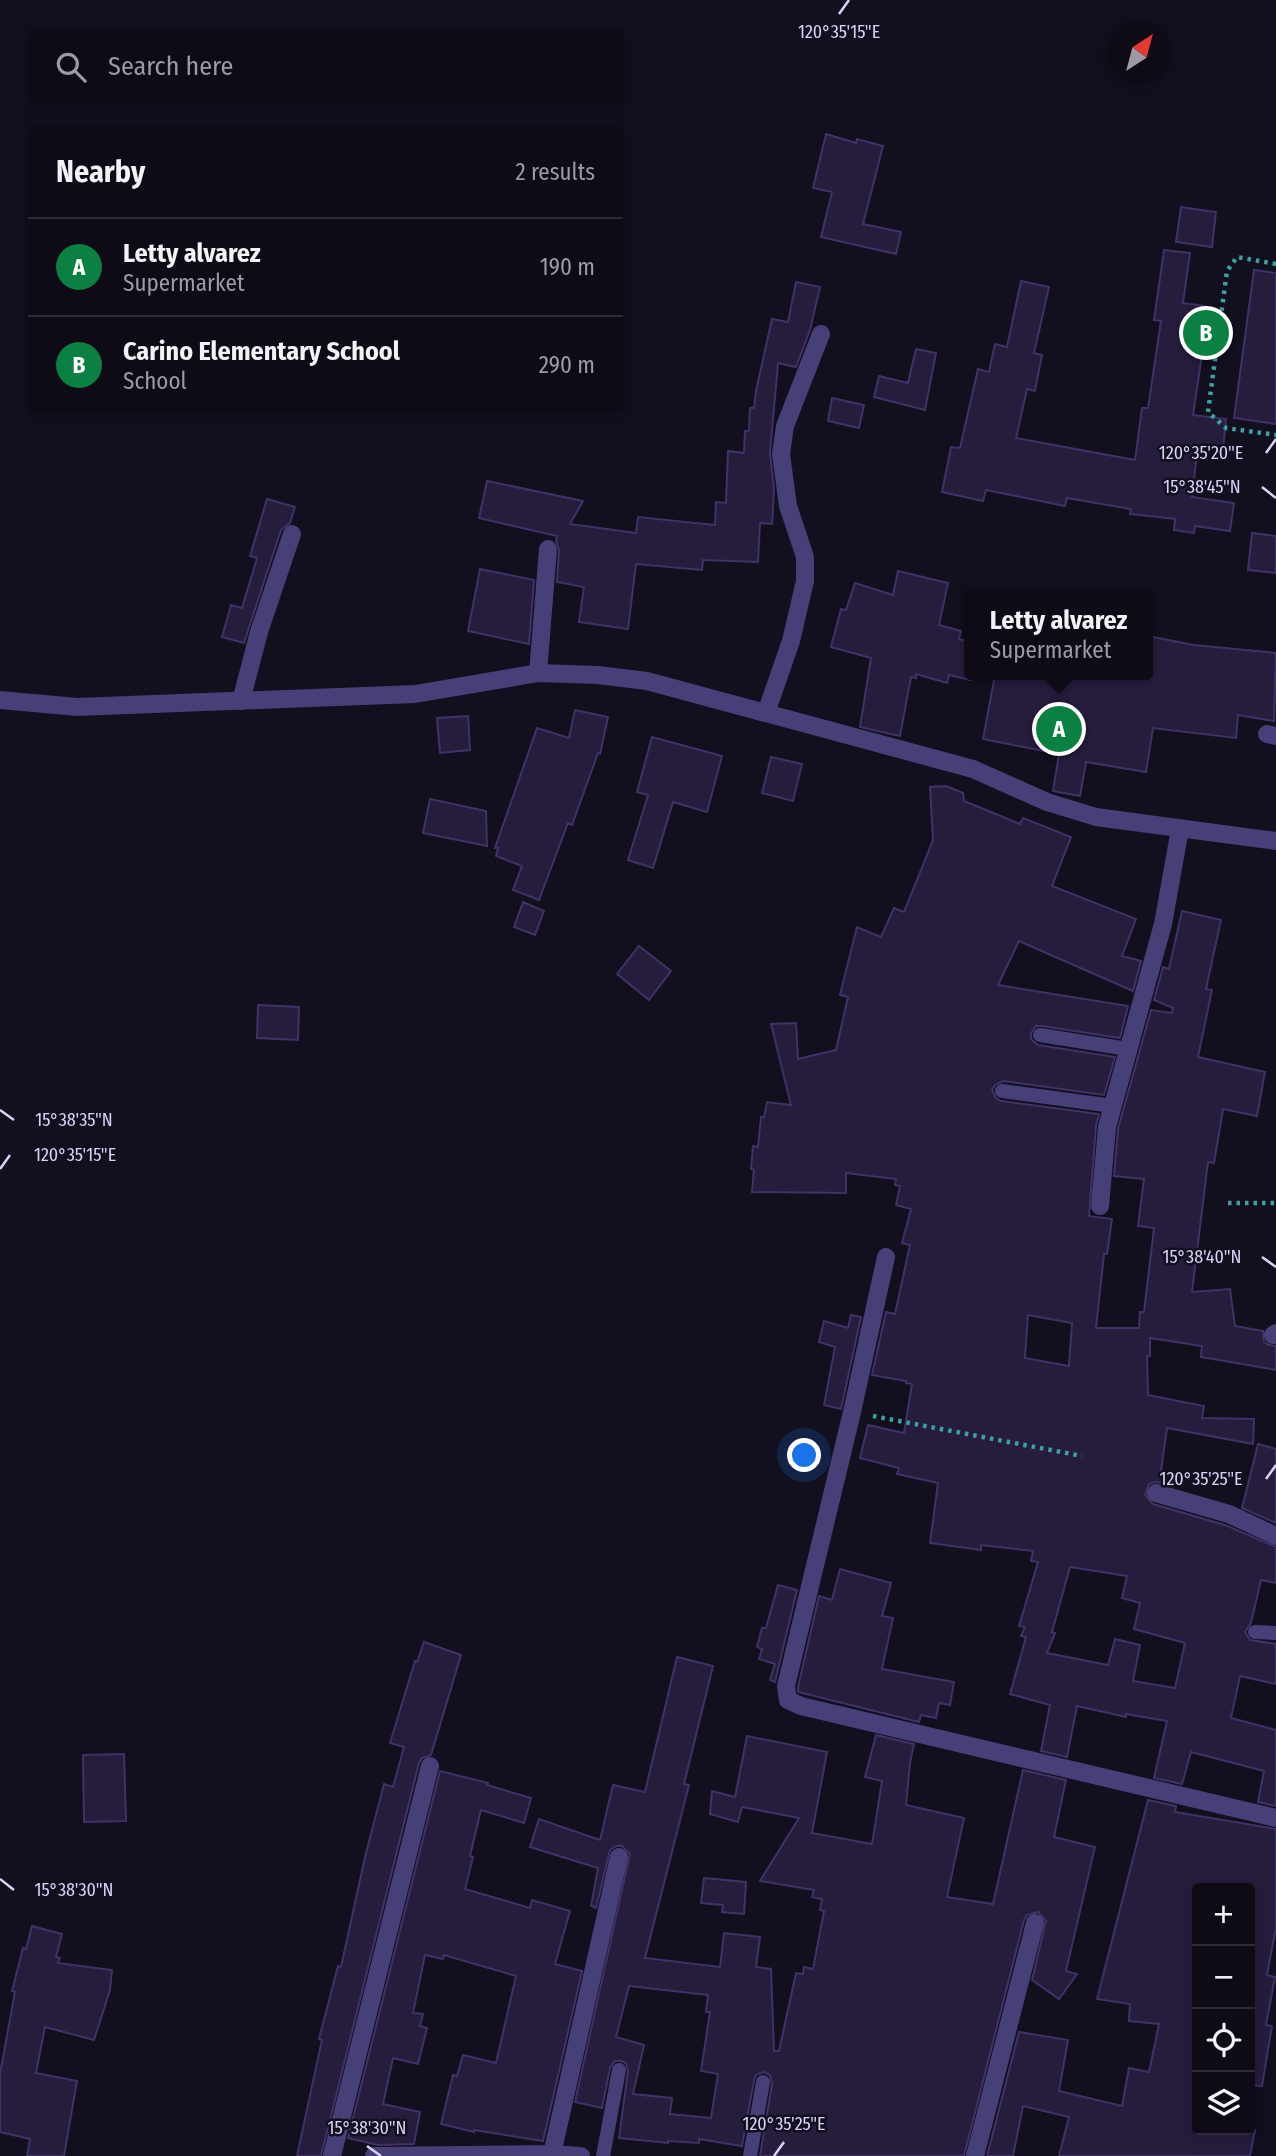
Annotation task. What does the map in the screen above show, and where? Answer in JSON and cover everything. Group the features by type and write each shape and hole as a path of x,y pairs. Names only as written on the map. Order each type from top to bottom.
{"street":[{"path":"766,713 791,642 805,582 805,557 788,506 781,454 785,426 821,334"},
{"path":"241,701 259,632 292,534"},
{"path":"538,673 548,549"},
{"path":"0,700 77,707 415,694 538,673 598,675 647,681 973,769 1047,802 1097,817 1276,841"},
{"path":"1100,1206 1107,1127 1163,924 1180,829"},
{"path":"886,1257 786,1686 788,1700 801,1706 1276,1818"},
{"path":"1156,1493 1228,1514 1276,1536"},
{"path":"332,2156 430,1766"},
{"path":"552,2154 619,1857"},
{"path":"975,2156 1035,1923"},
{"path":"374,2156 581,2156"}],"lane":[{"path":"1040,1035 1128,1049"},
{"path":"1002,1091 1113,1107"},
{"path":"1255,1632 1276,1633"},
{"path":"603,2156 620,2070"},
{"path":"750,2156 763,2082"}],"path":[{"path":"1276,264 1237,257 1227,271 1208,412 1226,428 1276,435"},
{"path":"1228,1203 1276,1203"},
{"path":"852,1412 1082,1456"}],"building":[{"path":"826,134 856,143 857,139 883,146 863,224 901,232 896,254 821,237 832,192 813,188"},
{"path":"1181,207 1216,212 1212,247 1176,242"},
{"path":"1164,250 1190,253 1183,303 1205,306 1201,335 1205,335 1193,415 1226,419 1223,449 1198,445 1192,497 1234,503 1230,531 1195,526 1194,533 1174,530 1175,519 1130,514 1131,509 1067,498 1065,506 986,490 983,501 942,492 951,447 960,448 978,369 989,372 995,344 1007,347 1021,281 1049,287 1034,353 1042,355 1035,391 1027,389 1016,438 1135,460 1142,408 1148,408 1161,321 1154,320"},
{"path":"1254,270 1276,273 1276,424 1234,418"},
{"path":"796,282 820,287 810,330 796,367 778,363 770,453 774,489 772,524 760,523 758,562 703,560 702,570 636,564 628,629 579,622 584,587 557,582 557,536 479,518 487,481 583,501 570,524 636,533 638,517 715,525 716,502 726,503 728,451 744,453 745,431 749,431 750,408 754,408 772,319 788,322"},
{"path":"916,349 936,353 925,410 874,397 879,376 908,383"},
{"path":"832,398 864,405 859,428 828,421"},
{"path":"267,499 295,507 290,523 281,530 244,643 222,637 231,605 242,608 257,558 250,556"},
{"path":"1252,533 1276,536 1276,573 1248,570"},
{"path":"480,569 534,580 529,644 468,631"},
{"path":"898,571 948,583 939,625 961,631 959,639 964,640 964,679 949,675 947,683 916,674 916,678 911,677 900,736 860,727 871,658 831,647 841,609 846,610 855,583 893,595"},
{"path":"1153,637 1194,645 1276,653 1274,721 1238,715 1236,738 1153,728 1146,772 1086,762 1080,796 1053,791 1059,754 983,739 994,680 1153,680"},
{"path":"575,710 608,717 600,754 598,753 572,825 568,823 539,900 513,890 522,866 496,856 498,848 495,848 537,728 569,738"},
{"path":"468,716 470,750 440,753 437,718"},
{"path":"652,737 722,756 707,812 673,802 653,868 628,860 648,795 637,792"},
{"path":"771,757 802,764 793,801 762,793"},
{"path":"946,786 963,793 964,801 1020,824 1023,818 1071,837 1052,886 1136,919 1122,956 1141,961 1133,991 1019,941 998,985 1128,1006 1120,1038 1042,1026 1036,1026 1031,1033 1031,1039 1038,1045 1115,1057 1104,1095 1003,1081 992,1090 1001,1101 1099,1114 1089,1216 1112,1219 1107,1254 1104,1254 1096,1328 1139,1328 1140,1312 1144,1312 1154,1228 1138,1226 1144,1179 1114,1176 1118,1129 1151,1010 1172,1013 1173,1008 1154,1000 1163,967 1169,969 1182,911 1221,920 1206,989 1212,990 1198,1057 1265,1072 1257,1116 1223,1109 1214,1163 1208,1162 1192,1292 1230,1289 1235,1326 1263,1331 1264,1342 1276,1346 1276,1370 1201,1357 1202,1346 1150,1338 1150,1356 1147,1356 1148,1395 1204,1406 1202,1418 1254,1419 1253,1444 1167,1428 1160,1477 1163,1478 1162,1483 1149,1484 1145,1495 1153,1504 1225,1525 1276,1547 1276,1583 1261,1580 1251,1623 1245,1632 1250,1640 1276,1644 1276,1684 1240,1676 1231,1718 1276,1730 1276,1806 1258,1802 1264,1771 1191,1752 1182,1784 1154,1778 1167,1721 1126,1714 1126,1717 1077,1706 1067,1757 1041,1751 1050,1705 1010,1694 1026,1637 1021,1636 1025,1627 1019,1626 1038,1562 1031,1561 1033,1551 981,1545 981,1550 930,1543 938,1483 897,1474 899,1468 860,1458 868,1425 904,1433 912,1384 872,1375 886,1312 895,1314 910,1245 902,1243 911,1209 896,1205 900,1186 895,1185 896,1179 846,1173 846,1193 752,1192 753,1146 758,1147 761,1117 764,1117 767,1102 791,1105 771,1024 796,1023 798,1059 836,1050 848,997 840,995 857,927 881,937 894,908 904,912 933,840 930,787","holes":["1028,1315 1072,1323 1069,1366 1025,1358","1070,1567 1127,1576 1122,1598 1140,1603 1134,1629 1185,1643 1175,1688 1133,1681 1140,1645 1115,1639 1108,1665 1047,1653 1055,1633 1052,1632"]},
{"path":"430,799 486,811 487,846 423,833"},
{"path":"523,902 544,911 535,935 514,927"},
{"path":"639,946 671,971 649,1000 617,974"},
{"path":"258,1005 299,1007 298,1040 257,1038"},
{"path":"851,1315 861,1317 841,1409 824,1405 835,1347 819,1342 824,1321 848,1328"},
{"path":"1258,1444 1276,1449 1276,1523 1242,1508"},
{"path":"840,1569 891,1583 882,1616 893,1618 882,1669 954,1682 950,1705 939,1703 936,1718 921,1715 919,1722 798,1692 819,1596 832,1600"},
{"path":"778,1585 797,1590 775,1682 770,1680 775,1664 759,1659 762,1649 757,1647 762,1628 766,1628"},
{"path":"424,1642 461,1655 431,1755 422,1758 419,1763 321,2156 297,2156 322,2040 319,2039 338,1966 341,1967 384,1784 393,1787 404,1747 390,1743 415,1661 417,1662"},
{"path":"677,1657 713,1666 684,1784 689,1785 645,1958 720,1967 724,1933 760,1937 756,1967 771,1969 774,2051 779,2051 796,1973 803,1974 804,1967 813,1969 824,1911 820,1910 822,1899 812,1897 814,1890 760,1881 799,1818 742,1807 738,1822 710,1814 712,1791 735,1797 747,1736 827,1752 812,1833 872,1844 882,1781 865,1777 876,1735 914,1744 906,1805 964,1818 947,1897 993,1904 1023,1770 1066,1780 1054,1837 1095,1847 1066,1971 1077,1974 1059,1999 1032,1980 1046,1921 1038,1912 1027,1915 964,2156 760,2156 772,2084 770,2075 764,2072 756,2075 754,2080 742,2146 699,2139 699,2143 668,2143 619,2138 628,2071 626,2063 621,2061 615,2061 610,2068 602,2108 575,2102 630,1854 622,1846 610,1850 596,1908 591,1906 598,1868 530,1847 539,1819 600,1840 613,1785 645,1792","holes":["629,1986 708,1995 706,2012 710,2012 701,2071 718,2074 711,2118 670,2114 672,2098 633,2094 644,2045 616,2037"]},
{"path":"124,1754 126,1821 84,1822 83,1755"},
{"path":"440,1771 488,1783 487,1785 531,1798 524,1823 481,1810 465,1889 530,1908 532,1900 570,1911 555,1964 582,1971 543,2141 474,2132 441,2124 453,2075 457,2076 463,2055 496,2063 516,1976 444,1955 443,1959 425,1955 413,2013 423,2014 420,2026 427,2028 418,2064 393,2058 383,2104 420,2112 414,2144 378,2145 348,2138"},
{"path":"1148,1800 1176,1806 1175,1812 1276,1829 1276,1927 1267,1975 1275,1977 1266,2025 1272,2026 1262,2086 1255,2085 1255,1883 1192,1883 1192,2135 1254,2135 1250,2156 1059,2156 1069,2117 1023,2106 1013,2156 987,2156 1019,2032 1068,2040 1059,2091 1122,2106 1129,2068 1149,2072 1159,2024 1129,2021 1130,2004 1097,1999"},
{"path":"704,1878 746,1882 744,1914 722,1912 723,1905 701,1903"},
{"path":"32,1926 62,1934 56,1957 60,1958 58,1963 112,1970 110,1990 94,2040 45,2027 36,2073 77,2081 64,2156 27,2156 30,2139 0,2132 0,2074 15,1992 12,1991 23,1948 26,1949"}],"place":[{"name":"Carino Elementary School","path":"1206,333"},
{"name":"Letty alvarez","path":"1059,729"}]}
